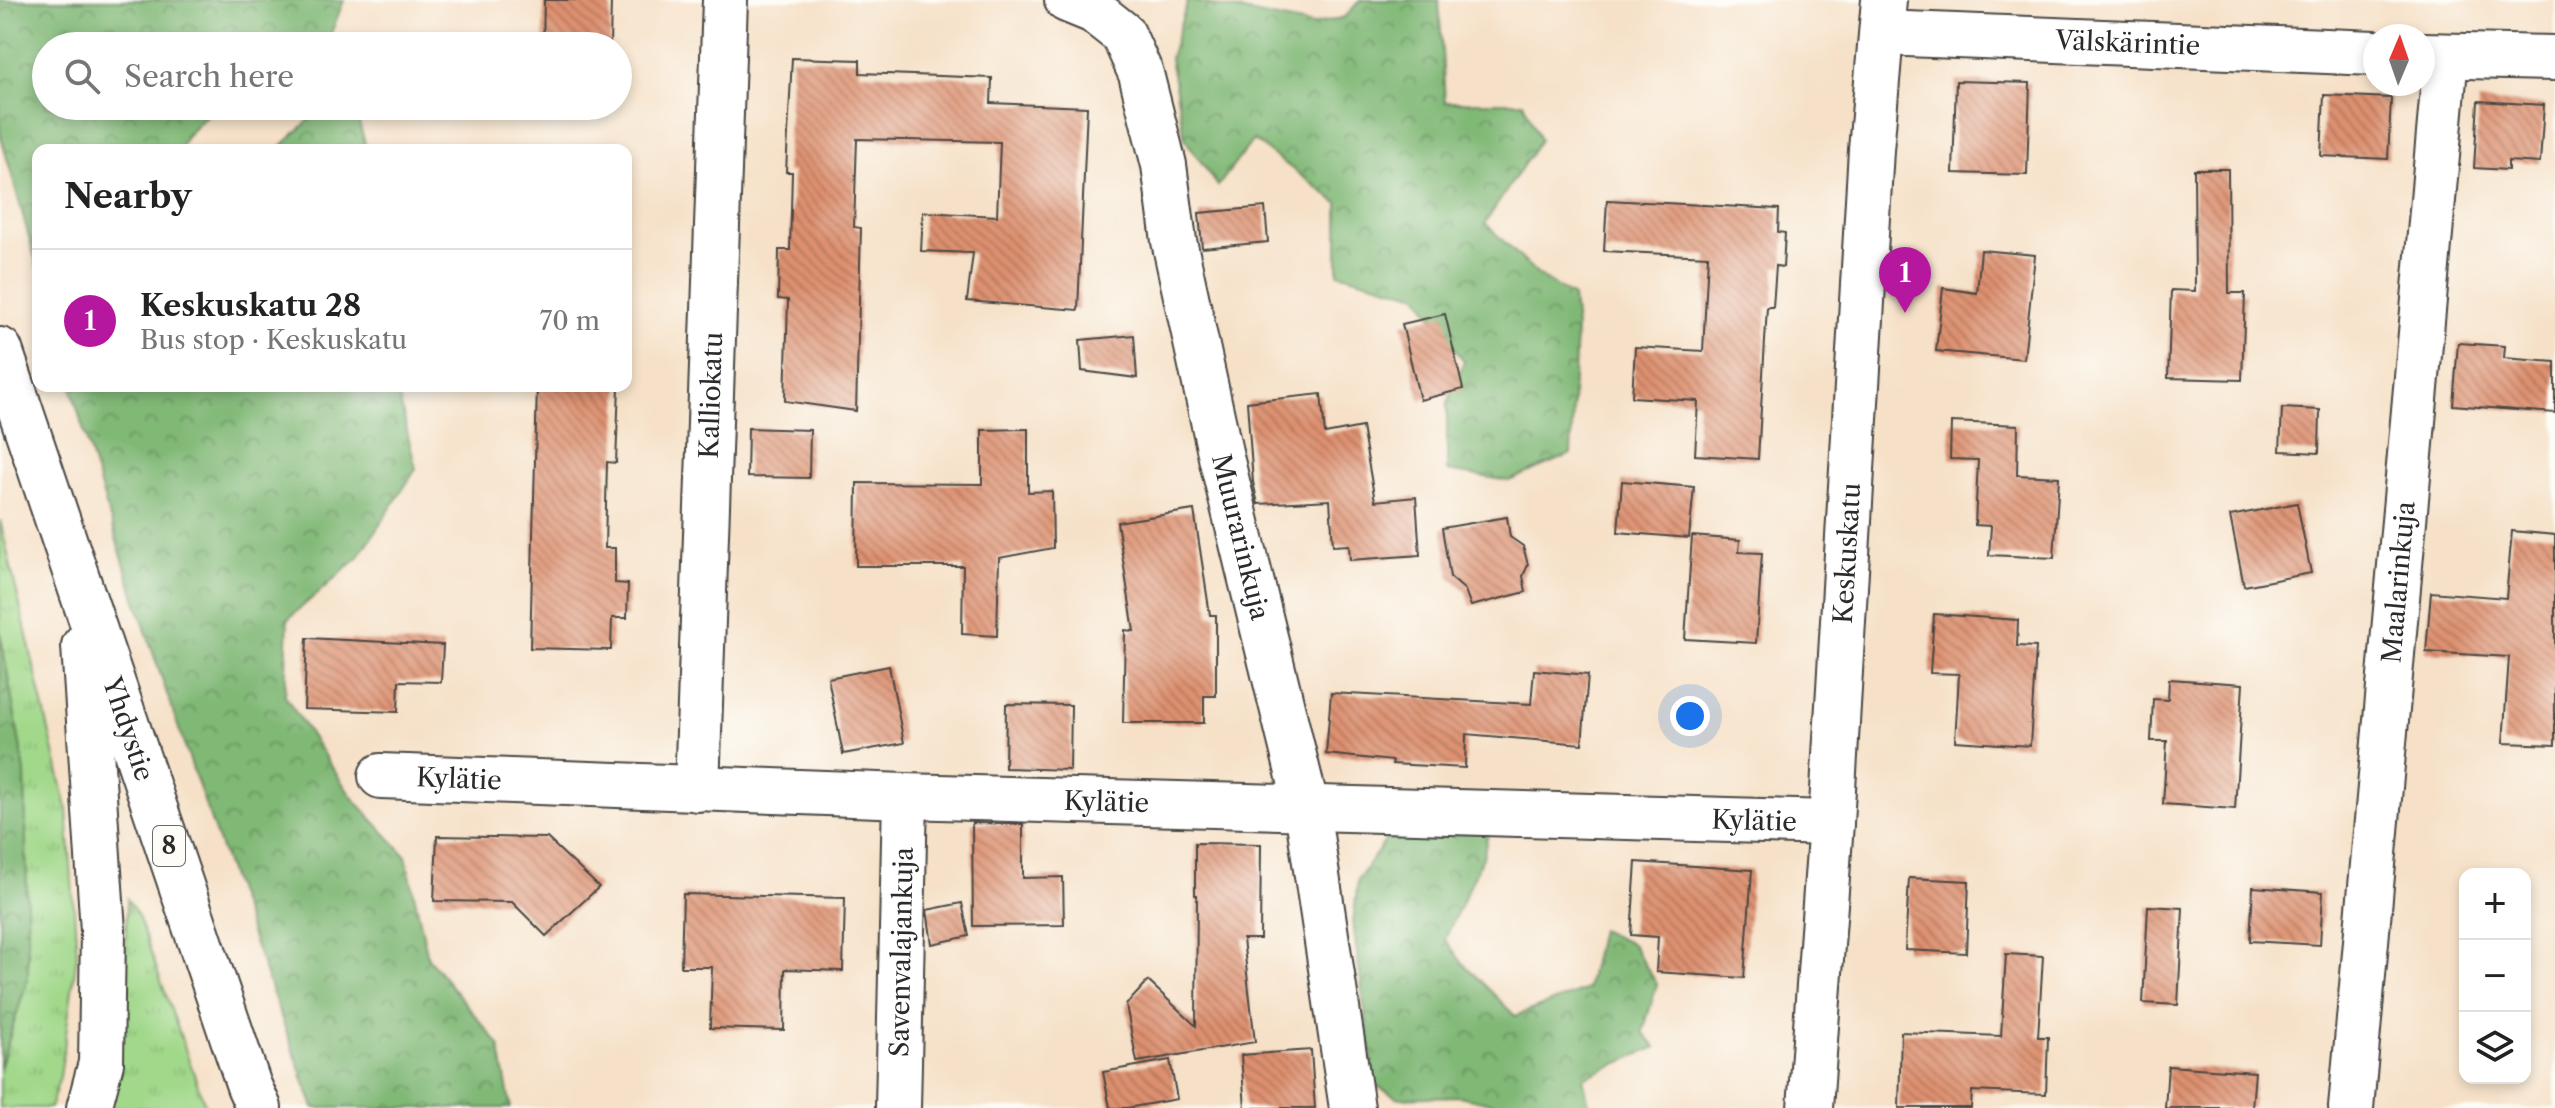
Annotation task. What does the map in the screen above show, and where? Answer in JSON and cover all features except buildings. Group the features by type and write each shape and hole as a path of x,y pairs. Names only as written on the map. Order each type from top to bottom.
{"main road":[{"name":"Kalliokatu","path":"697,789 725,0"},
{"name":"Muurarinkuja","path":"1067,0 1094,11 1123,34 1141,74 1164,165 1174,241 1221,457 1307,809 1352,1108"},
{"name":"Välskärintie","path":"1883,16 2363,52"},
{"name":"Keskuskatu","path":"1810,1108 1883,16"},
{"path":"2435,55 2555,58"},
{"name":"Maalarinkuja","path":"2351,1108 2431,96"},
{"name":"Yhdystie","path":"0,350 259,1108"},
{"path":"80,583 103,931 101,1063 89,1108"},
{"name":"Kylätie","path":"381,776 905,796 1831,823"},
{"name":"Savenvalajankuja","path":"898,1108 905,796"}],"green space":[{"path":"0,0 344,0 331,32 32,32 32,120 202,120 182,144 32,144 32,248 0,133"},
{"path":"1188,0 1312,25 1345,17 1360,0 1439,0 1445,102 1523,102 1540,140 1485,223 1538,275 1573,297 1576,328 1571,454 1509,481 1447,471 1447,405 1464,362 1418,295 1338,273 1338,203 1253,140 1218,186 1185,139 1170,58"},
{"path":"309,120 358,120 365,144 283,144"},
{"path":"73,392 399,392 416,469 358,558 288,619 285,696 351,796 406,856 428,958 499,1045 511,1108 314,1108 155,659"},
{"path":"0,520 67,808 77,954 60,1077 50,1108 0,1108 0,1068 28,977 25,772 0,632"},
{"path":"0,632 25,772 28,977 0,1068"},
{"path":"1447,822 1488,834 1483,857 1445,939 1461,961 1515,1016 1587,989 1600,930 1632,944 1657,984 1643,1032 1656,1047 1583,1078 1590,1108 1514,1108 1459,1096 1399,1098 1375,1085 1353,924 1358,879 1390,834"},
{"path":"127,899 138,916 206,1108 105,1108 124,993"}],"place":[{"name":"Keskuskatu 28","path":"1905,313"}]}
